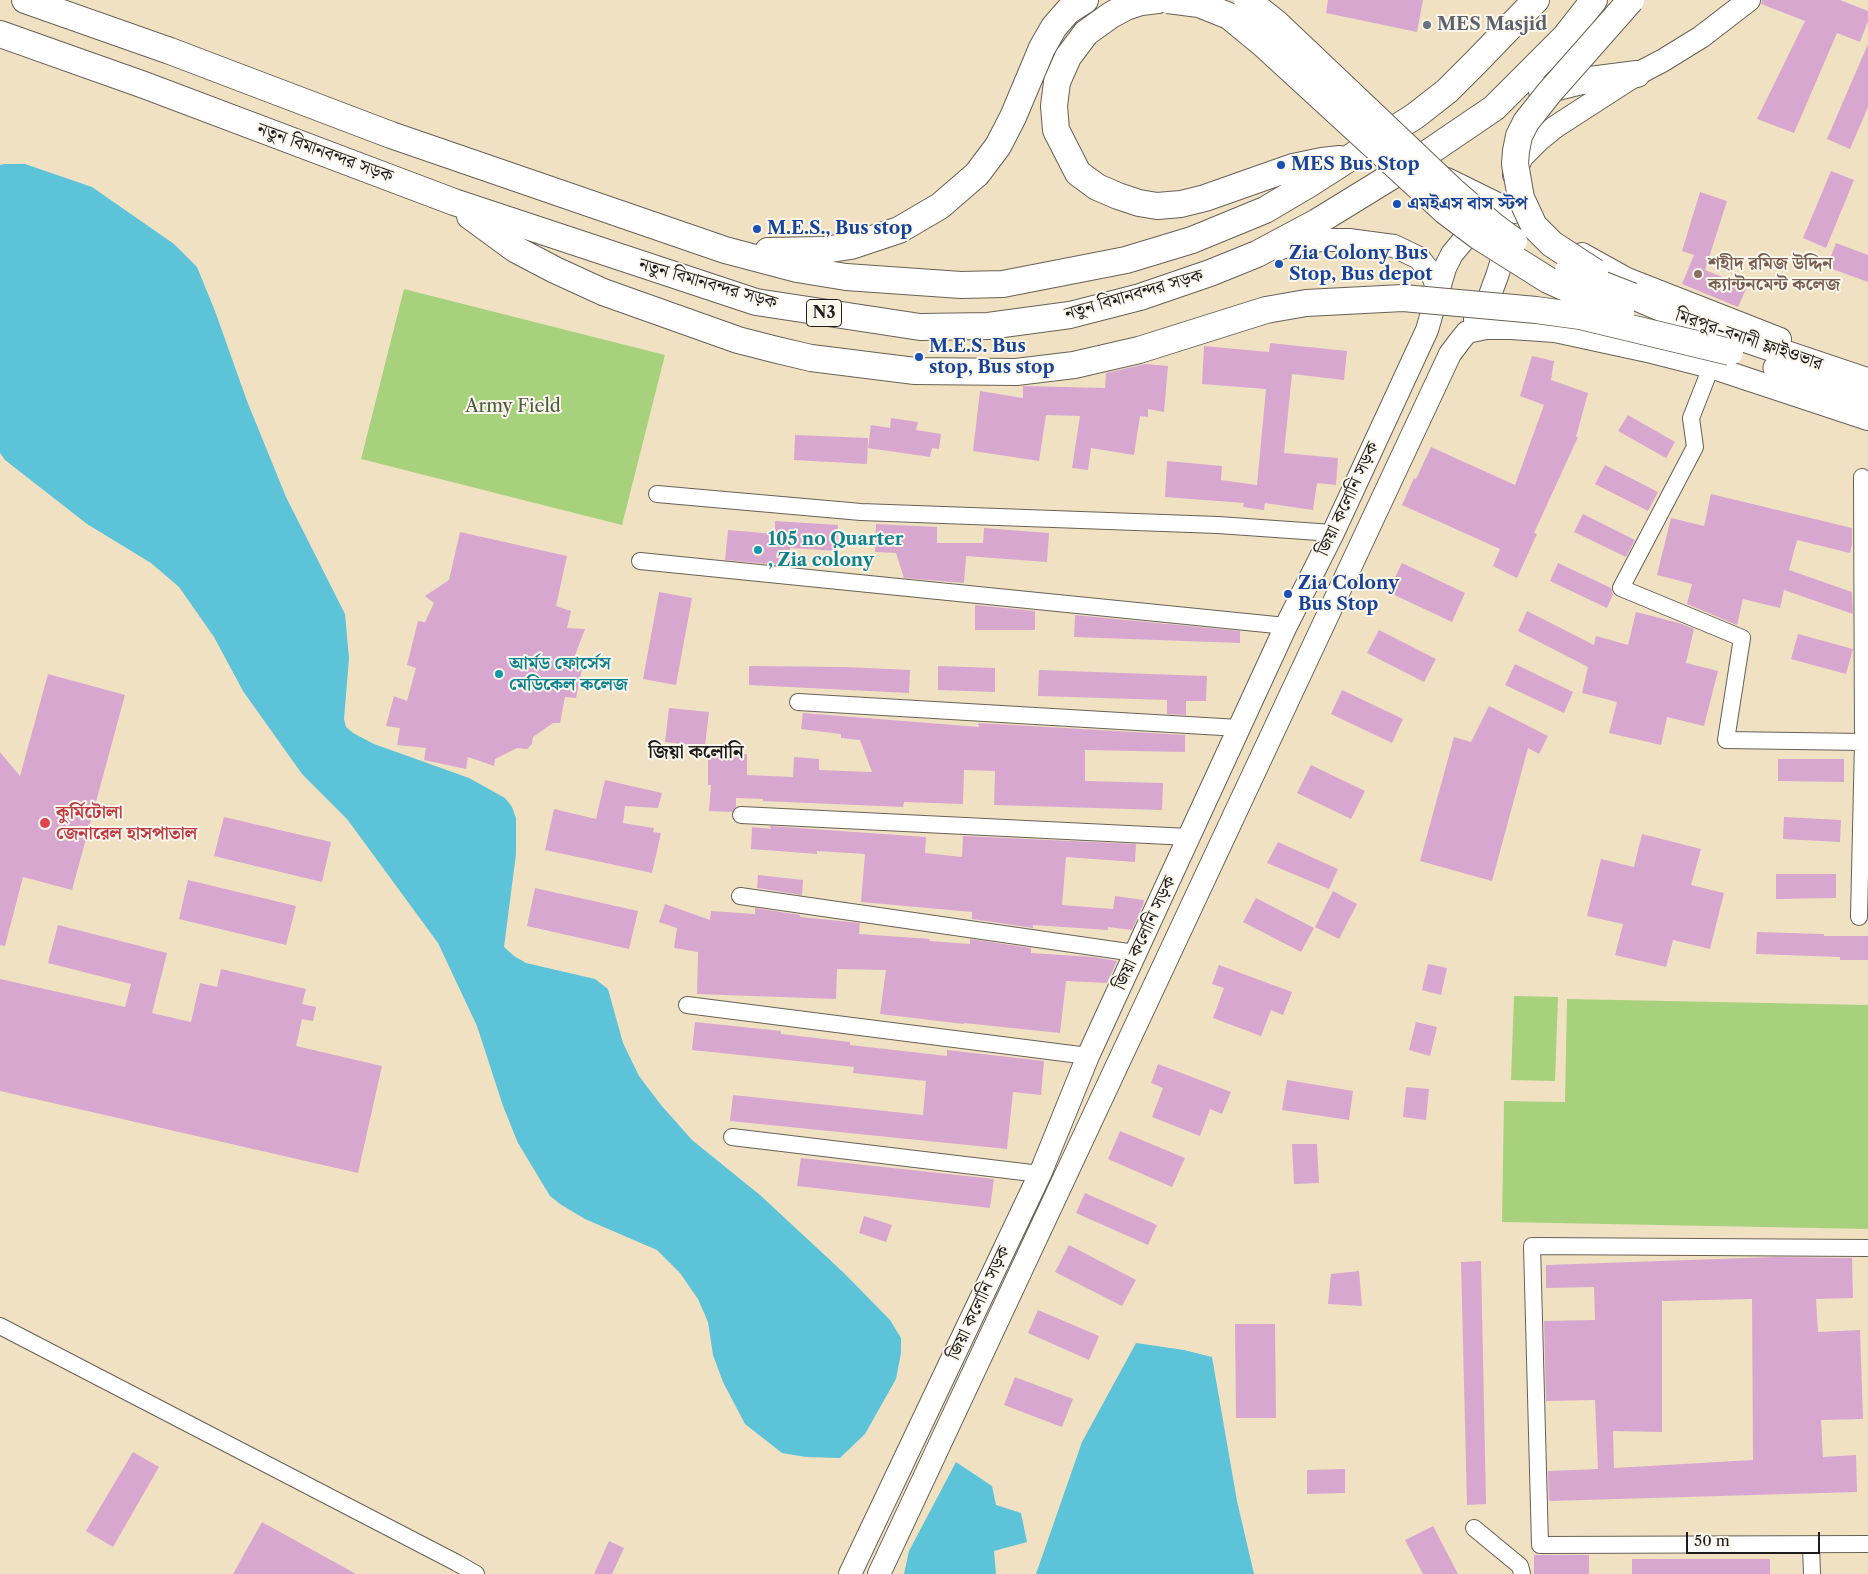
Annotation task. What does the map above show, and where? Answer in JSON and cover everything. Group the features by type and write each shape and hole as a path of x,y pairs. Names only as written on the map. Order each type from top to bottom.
{"highway":[{"name":"নতুন বিমানবন্দর সড়ক","path":"25,0 159,47 391,134 725,250 797,269 846,277 961,285 1003,284 1126,260 1192,240 1265,210 1415,116 1447,90 1507,32 1536,0"},
{"path":"725,250 789,252 851,246 899,230 926,215 978,174 998,146 1013,117 1042,48 1054,27 1068,12 1085,0"},
{"path":"1158,0 1141,2 1111,15 1086,33 1068,56 1057,82 1054,106 1056,130 1078,173 1097,187 1111,193 1139,203 1157,206 1181,204 1205,198 1293,168 1322,161 1350,158"},
{"path":"1168,0 1199,4 1229,16 1270,50 1445,211 1512,259 1548,280 1720,360"},
{"path":"1247,0 1276,23 1452,190 1495,227 1528,250 1556,266 1632,296"},
{"name":"নতুন বিমানবন্দর সড়ক","path":"0,34 144,85 512,223 756,302 920,327 988,326 1070,315 1140,297 1210,273 1257,254 1317,222 1412,163 1494,108 1565,36 1594,0"},
{"path":"1631,0 1526,122 1519,136 1515,164 1521,198 1534,226 1552,244 1632,296"},
{"path":"144,85 159,47"},
{"path":"1494,108 1532,93 1582,80 1637,74"},
{"path":"454,202 480,224 515,249 603,292 738,340 773,349 811,358 915,371 1016,372 1074,365 1138,350 1266,310 1306,303 1403,298 1526,309 1580,316 1720,360"}],"main road":[{"name":"জিয়া কলোনি সড়ক","path":"879,1574 1450,354 1467,332 1490,294 1503,257 1506,227 1505,206 1512,179 1522,157 1554,127 1701,36 1749,0"},
{"path":"1412,163 1505,206 1592,261 1627,279 1756,330 1868,369"},
{"name":"জিয়া কলোনি সড়ক","path":"850,1574 1040,1174 1088,1056 1286,626 1333,533 1426,330 1445,268 1452,254 1482,222 1505,206"},
{"path":"1257,254 1298,243 1322,240 1349,240 1394,246 1419,258 1433,276 1438,293"},
{"name":"মিরপুর-বনানী ফ্লাইওভার","path":"1632,296 1690,321 1868,381"},
{"path":"1467,332 1486,328 1555,332 1652,352 1720,360 1868,419"},
{"name":"মিরপুর-বনানী ফ্লাইওভার","path":"1720,360 1868,401"}],"street":[{"path":"1720,360 1691,418 1695,447 1621,588 1742,638 1726,740 1863,742"},
{"path":"1858,916 1865,778 1863,742 1862,477"},
{"path":"657,494 861,512 1218,525 1333,533"},
{"path":"640,561 1286,626"},
{"path":"798,702 1239,728"},
{"path":"741,815 1189,837"},
{"path":"740,896 1136,953"},
{"path":"687,1005 1088,1056"},
{"path":"732,1137 1040,1174"},
{"path":"1868,1248 1532,1246 1540,1545 1868,1544"},
{"path":"0,1326 476,1574"},
{"path":"1474,1528 1520,1566 1522,1574"},
{"path":"1811,1545 1812,1574"}],"green space":[{"name":"Army Field","path":"404,289 665,355 622,525 361,459"},
{"path":"1514,996 1558,997 1555,1081 1511,1080"},
{"path":"1567,999 1868,1005 1868,1229 1502,1222 1504,1101 1565,1102"}],"water":[{"path":"25,164 92,187 174,244 197,267 247,401 286,497 345,614 349,658 344,719 346,727 374,744 469,778 505,798 512,807 516,818 516,854 504,947 526,963 595,979 608,989 623,1043 639,1076 661,1105 692,1140 760,1195 844,1273 890,1320 901,1338 901,1353 896,1379 865,1434 840,1458 806,1457 782,1453 745,1424 723,1382 713,1355 708,1322 698,1299 680,1273 657,1250 585,1219 550,1196 518,1143 503,1106 477,1026 438,943 347,819 302,774 243,691 214,637 179,587 151,563 87,524 5,460 0,453 0,165"},
{"path":"1136,1343 1184,1350 1212,1357 1237,1501 1254,1574 1036,1574 1082,1442"},
{"path":"956,1462 992,1486 996,1505 1021,1513 1027,1542 994,1551 996,1574 904,1574 909,1551"}],"building":[{"path":"1328,0 1423,0 1417,32 1326,13"},
{"path":"1762,0 1840,0 1868,11 1868,21 1860,42 1837,33 1794,133 1757,119 1805,21 1761,4"},
{"path":"1868,44 1868,107 1850,149 1827,139"},
{"path":"1831,171 1854,180 1826,248 1803,238"},
{"path":"1700,192 1727,201 1705,270 1747,287 1738,307 1682,284 1694,255 1682,251"},
{"path":"1836,243 1868,255 1868,282 1827,267"},
{"path":"1270,343 1347,351 1344,380 1292,374 1284,453 1338,458 1336,485 1317,483 1313,510 1265,503 1264,510 1243,507 1244,503 1165,497 1167,461 1222,466 1221,480 1257,485 1266,389 1202,384 1204,346 1269,352"},
{"path":"1532,356 1554,361 1551,380 1588,393 1576,437 1578,437 1534,533 1537,534 1517,578 1493,566 1500,549 1402,505 1431,447 1515,485 1544,405 1520,396"},
{"path":"1146,364 1168,366 1164,412 1148,409 1148,417 1140,416 1134,455 1091,448 1088,470 1072,468 1080,416 1046,415 1039,461 973,451 980,391 1023,398 1023,386 1105,388 1106,373"},
{"path":"1628,415 1675,442 1666,458 1618,431"},
{"path":"891,418 918,422 916,430 941,434 939,449 932,448 930,457 868,448 871,425 890,428"},
{"path":"795,435 868,438 867,464 794,460"},
{"path":"1605,465 1658,492 1648,511 1595,484"},
{"path":"1711,494 1852,528 1850,553 1797,540 1789,570 1852,592 1853,614 1784,590 1780,608 1743,599 1737,625 1687,604 1692,584 1657,575 1671,518 1704,526"},
{"path":"1583,514 1635,540 1626,557 1574,532"},
{"path":"775,521 838,525 837,551 790,548 791,566 725,560 728,530 775,534"},
{"path":"876,524 937,527 937,543 983,543 984,528 1049,533 1047,562 966,556 964,583 904,578 896,553 875,552"},
{"name":"আর্মড ফোর্সেস মেডিকেল কলেজ","path":"460,532 567,556 556,606 571,611 567,628 585,629 574,658 584,659 576,698 565,697 560,723 553,723 533,737 532,744 527,749 517,748 495,759 494,766 468,757 466,769 424,760 426,748 397,745 400,728 386,726 394,696 407,701 416,668 407,665 418,621 425,622 434,603 425,596 449,580"},
{"path":"1402,563 1465,593 1452,622 1388,592"},
{"path":"1558,563 1611,588 1613,594 1607,608 1550,581"},
{"path":"659,592 692,598 676,685 643,679"},
{"path":"975,605 1035,611 1035,630 975,630"},
{"path":"1527,611 1594,645 1596,636 1628,645 1636,612 1679,623 1694,629 1686,663 1718,671 1704,726 1667,717 1661,745 1609,733 1617,702 1582,693 1588,667 1518,631"},
{"path":"1075,615 1240,631 1240,643 1074,637"},
{"path":"1379,630 1436,659 1424,682 1367,653"},
{"path":"1798,634 1853,649 1846,674 1791,659"},
{"path":"1515,664 1573,692 1564,713 1505,685"},
{"path":"749,666 910,670 909,693 749,685"},
{"path":"938,666 995,668 995,692 938,690"},
{"path":"1039,670 1207,676 1206,701 1186,701 1186,715 1167,714 1167,700 1038,696"},
{"name":"কুর্মিটোলা জেনারেল হাসপাতাল","path":"48,674 125,695 72,890 23,877 5,946 0,945 0,752 20,776"},
{"path":"1342,690 1403,719 1392,743 1331,714"},
{"path":"1489,706 1548,736 1539,754 1528,748 1492,881 1420,861 1454,737 1471,742"},
{"path":"669,708 709,712 705,746 665,742"},
{"path":"803,713 979,727 978,723 1185,735 1185,752 1085,750 1085,781 1163,783 1162,810 994,805 995,771 964,770 963,804 904,802 903,807 763,801 763,799 736,798 736,807 732,812 709,811 711,785 708,785 708,754 747,754 747,775 793,777 794,757 819,759 819,770 872,772 860,740 841,738 841,734 801,729"},
{"path":"1778,759 1844,759 1844,782 1778,781"},
{"path":"1311,765 1365,791 1351,819 1297,793"},
{"path":"605,780 662,793 658,808 625,806 623,823 654,828 653,832 661,833 652,873 545,850 554,809 596,819"},
{"path":"224,817 331,842 322,882 214,856"},
{"path":"1784,817 1841,820 1840,842 1783,839"},
{"path":"770,826 926,837 925,853 962,857 963,836 1136,844 1135,862 1066,857 1062,905 1113,909 1115,896 1144,900 1143,905 1132,930 1108,927 1108,930 1033,925 1033,928 972,919 972,912 861,902 865,854 817,851 817,854 751,849 752,827 771,829"},
{"path":"1642,834 1701,849 1691,885 1724,893 1710,949 1673,940 1666,967 1615,955 1623,924 1587,916 1601,859 1634,867"},
{"path":"1278,842 1338,869 1329,889 1267,863"},
{"path":"1776,874 1836,874 1836,898 1776,899"},
{"path":"758,875 803,880 802,895 757,888"},
{"path":"188,880 296,906 286,945 179,919"},
{"path":"535,888 638,911 629,949 527,926"},
{"path":"1333,891 1357,904 1339,939 1315,927"},
{"path":"1256,898 1314,928 1301,952 1243,922"},
{"path":"665,904 710,920 711,911 755,914 755,908 800,915 800,917 860,923 859,934 970,944 970,939 1031,948 1031,953 1093,957 1117,961 1107,983 1066,981 1060,1033 880,1014 886,970 837,969 836,999 697,994 698,952 674,948 677,928 659,922"},
{"path":"58,925 167,953 152,1013 191,1022 200,983 217,987 221,969 306,989 302,1004 316,1007 313,1021 302,1019 296,1046 382,1066 358,1173 0,1091 0,979 125,1007 131,984 48,963"},
{"path":"1757,932 1824,934 1824,936 1868,936 1868,960 1756,954"},
{"path":"1428,964 1447,968 1441,995 1422,990"},
{"path":"1219,965 1292,992 1283,1015 1271,1010 1261,1036 1213,1018 1224,988 1212,984"},
{"path":"695,1022 781,1031 781,1034 850,1042 850,1045 947,1056 947,1050 1044,1061 1041,1095 1013,1092 1007,1149 730,1121 733,1095 923,1115 926,1081 853,1073 854,1067 692,1050"},
{"path":"1416,1022 1437,1027 1430,1056 1409,1050"},
{"path":"1158,1064 1231,1092 1222,1114 1210,1109 1200,1136 1152,1117 1163,1088 1151,1083"},
{"path":"1287,1080 1353,1091 1349,1120 1282,1110"},
{"path":"1406,1087 1429,1089 1426,1120 1403,1117"},
{"path":"1120,1131 1185,1158 1172,1187 1108,1159"},
{"path":"1292,1144 1317,1144 1319,1183 1294,1184"},
{"path":"801,1158 994,1179 990,1208 797,1186"},
{"path":"1085,1193 1157,1225 1148,1245 1076,1213"},
{"path":"864,1216 892,1225 886,1242 859,1233"},
{"path":"1069,1245 1136,1280 1122,1306 1055,1272"},
{"path":"1776,1257 1852,1258 1853,1298 1816,1299 1818,1332 1860,1330 1863,1419 1821,1420 1823,1457 1856,1455 1857,1492 1549,1501 1548,1471 1598,1469 1595,1400 1546,1401 1544,1321 1595,1320 1594,1287 1546,1288 1546,1265","holes":["1752,1299 1753,1460 1614,1468 1613,1431 1662,1432 1662,1301"]},
{"path":"1481,1261 1486,1504 1467,1505 1461,1262"},
{"path":"1359,1271 1362,1306 1328,1304 1331,1274"},
{"path":"1038,1310 1099,1336 1089,1360 1028,1333"},
{"path":"1235,1324 1275,1324 1276,1418 1236,1418"},
{"path":"1015,1377 1073,1399 1062,1427 1004,1405"},
{"path":"133,1452 159,1467 113,1547 86,1531"},
{"path":"1345,1469 1345,1493 1307,1494 1307,1470"},
{"path":"262,1522 356,1574 233,1574"},
{"path":"1433,1526 1458,1574 1423,1574 1405,1540"},
{"path":"609,1541 624,1548 612,1574 594,1574"},
{"path":"1534,1555 1589,1555 1589,1574 1534,1574"},
{"path":"1632,1559 1770,1559 1770,1574 1632,1574"}],"place":[{"name":"MES Masjid","path":"1427,25"},
{"name":"MES Bus Stop","path":"1281,165"},
{"name":"এমইএস বাস স্টপ","path":"1397,204"},
{"name":"M.E.S., Bus stop","path":"757,229"},
{"name":"Zia Colony Bus Stop, Bus depot","path":"1279,264"},
{"name":"শহীদ রমিজ উদ্দিন ক্যান্টনমেন্ট কলেজ","path":"1698,274"},
{"name":"M.E.S. Bus stop, Bus stop","path":"919,357"},
{"name":"105 no Quarter , Zia colony","path":"758,550"},
{"name":"Zia Colony Bus Stop","path":"1288,594"},
{"name":"আর্মড ফোর্সেস মেডিকেল কলেজ","path":"499,674"},
{"name":"কুর্মিটোলা জেনারেল হাসপাতাল","path":"45,823"}],"district":[{"name":"জিয়া কলোনি","path":"696,753"}]}
